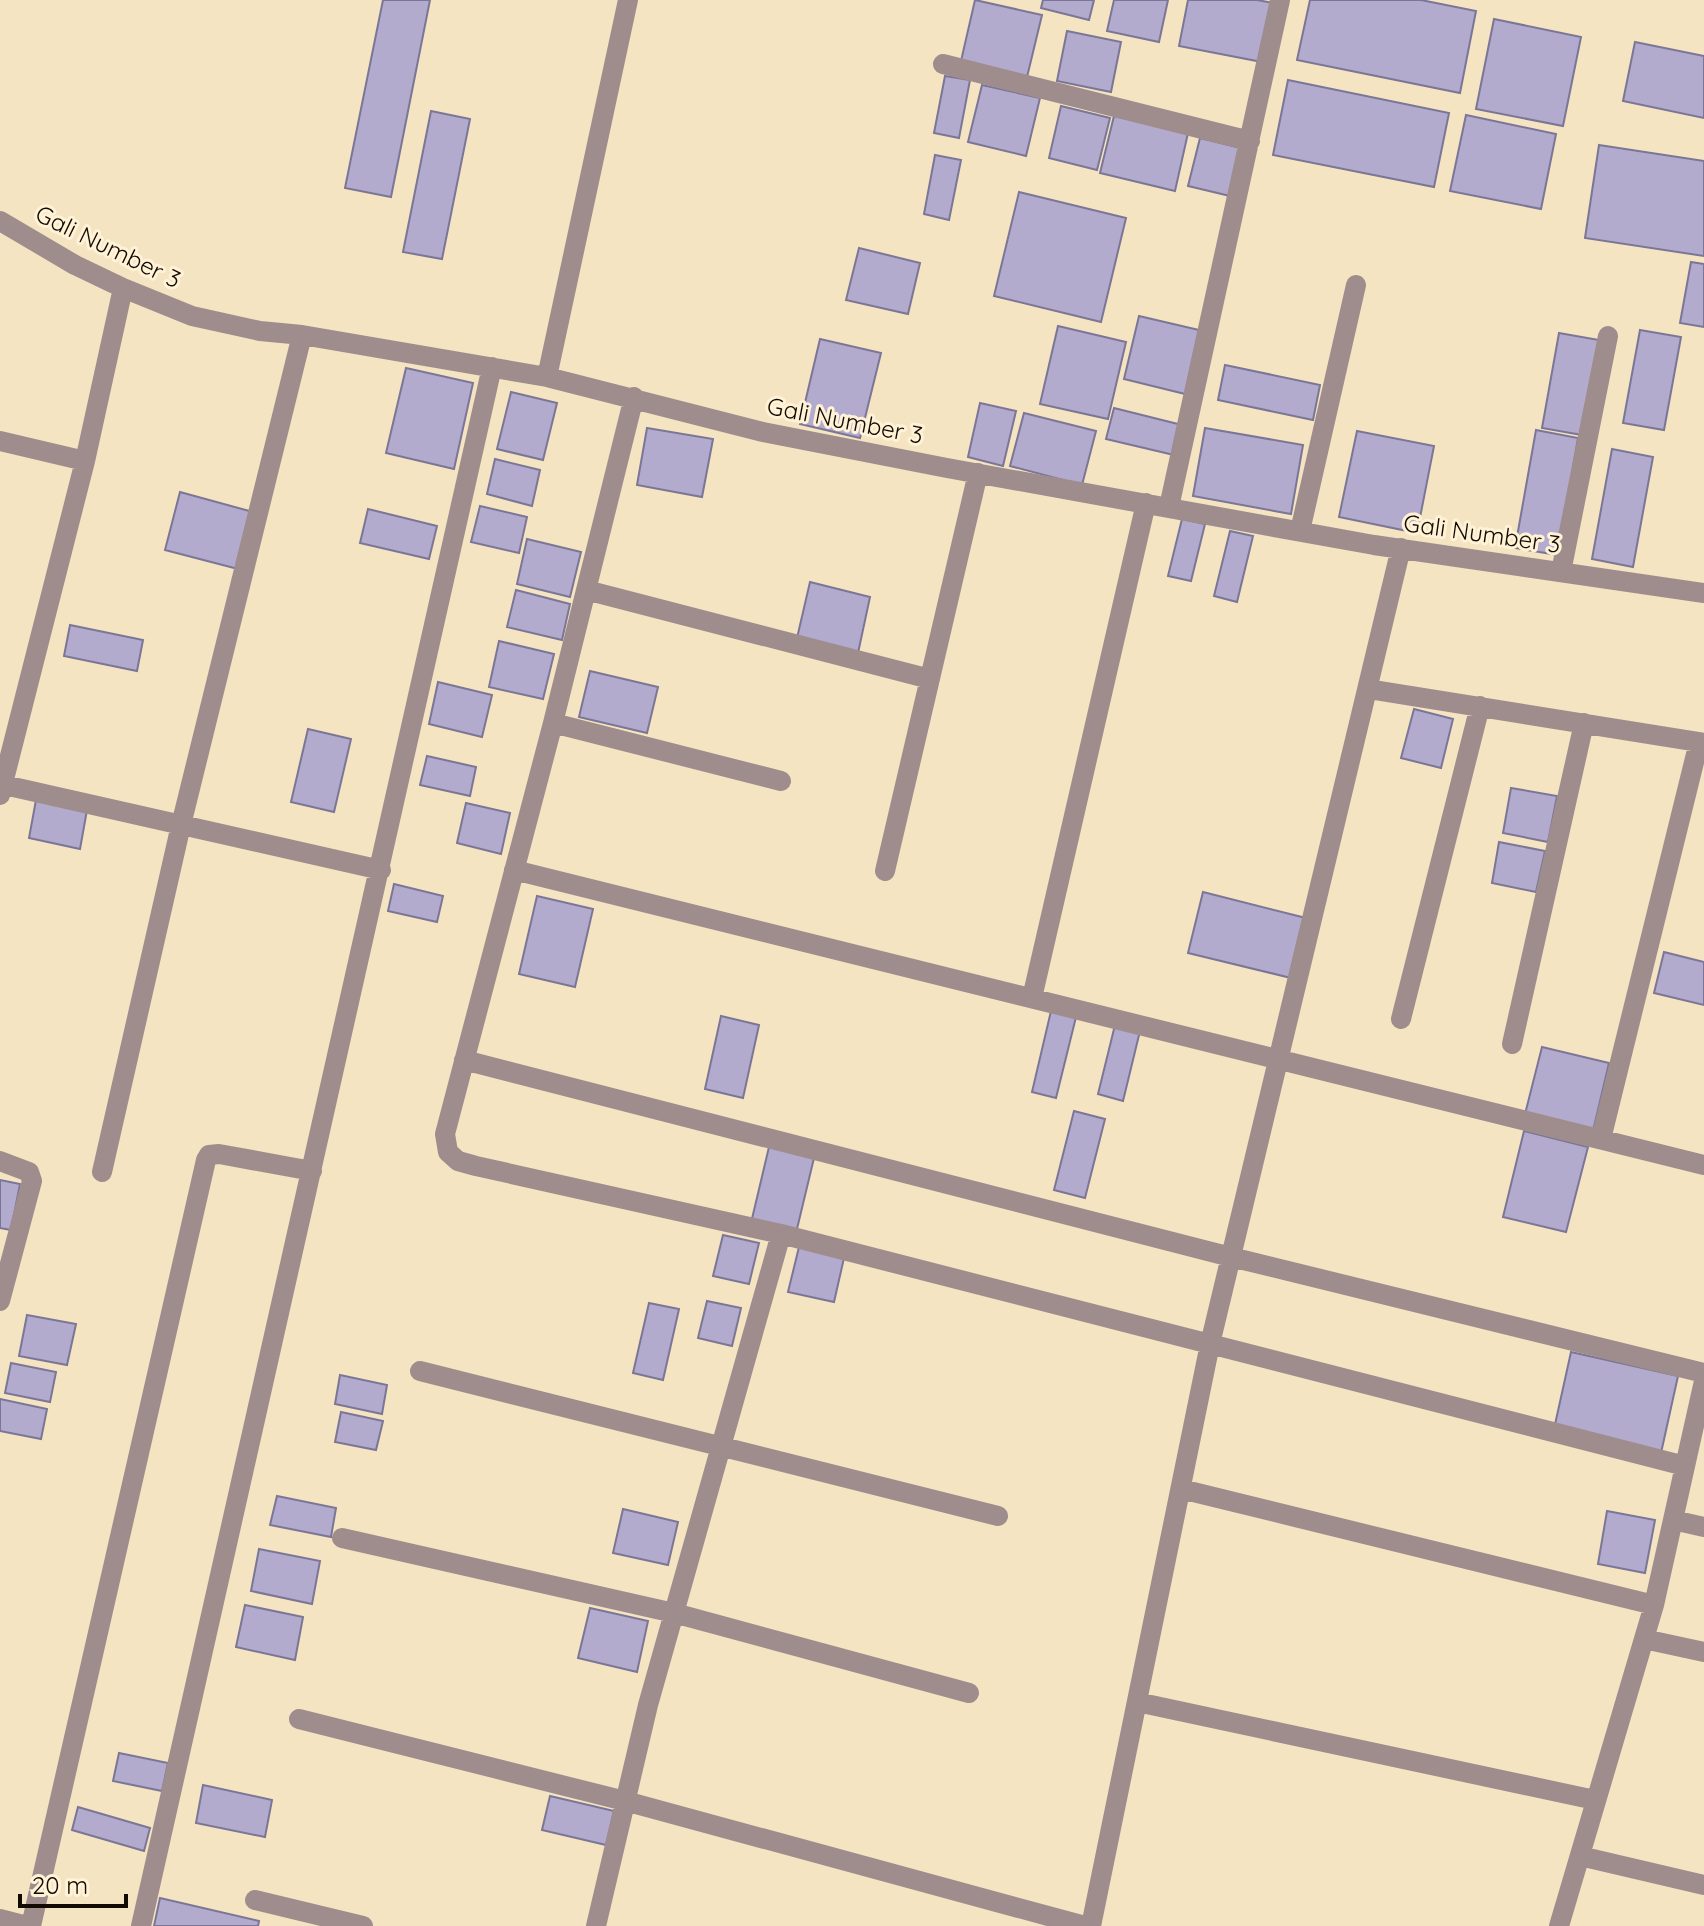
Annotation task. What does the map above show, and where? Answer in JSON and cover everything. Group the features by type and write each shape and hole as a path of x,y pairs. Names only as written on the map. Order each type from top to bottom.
{"street":[{"path":"547,377 628,0"},
{"path":"1169,507 1280,0"},
{"path":"943,64 1250,141"},
{"name":"Gali Number 3","path":"0,221 75,265 123,288 192,316 260,331 302,335 547,377 763,432 978,473 1401,548 1704,593"},
{"path":"1300,531 1356,285"},
{"path":"123,288 85,461 1,788 381,870"},
{"path":"102,1172 181,825 302,335"},
{"path":"1561,572 1608,336"},
{"path":"141,1926 492,367"},
{"path":"634,397 553,723 445,1134 448,1152 458,1161 781,1234 1685,1466"},
{"path":"0,441 85,461"},
{"path":"885,871 978,473"},
{"path":"1032,998 1146,503"},
{"path":"299,1719 625,1801 1088,1926 1210,1344 1401,548"},
{"path":"586,590 930,679"},
{"path":"1368,689 1702,742 1601,1139"},
{"path":"1401,1019 1480,706"},
{"path":"553,723 781,781"},
{"path":"1512,1044 1584,723"},
{"path":"514,870 1704,1165"},
{"path":"464,1060 1231,1257 1704,1373"},
{"path":"0,1919 29,1926 206,1160 209,1155 219,1154 312,1171"},
{"path":"0,1161 29,1172 32,1181 0,1301"},
{"path":"596,1926 648,1705 781,1234"},
{"path":"420,1371 998,1516"},
{"path":"1559,1926 1654,1605 1704,1381"},
{"path":"1181,1489 1654,1605"},
{"path":"1673,1520 1704,1527"},
{"path":"342,1538 674,1613 969,1693"},
{"path":"1644,1639 1704,1652"},
{"path":"1137,1702 1595,1800"},
{"path":"1580,1856 1704,1885"},
{"path":"255,1900 363,1926"}],"building":[{"path":"383,0 430,0 391,197 345,188"},
{"path":"975,0 1042,15 1027,77 961,61"},
{"path":"1043,0 1094,0 1089,20 1041,8"},
{"path":"1114,0 1168,0 1159,42 1107,31"},
{"path":"1188,0 1257,0 1274,3 1262,62 1179,46"},
{"path":"1310,0 1421,0 1476,11 1460,93 1297,60"},
{"path":"1494,19 1581,37 1563,126 1476,109"},
{"path":"1067,31 1121,42 1111,92 1057,81"},
{"path":"1635,42 1704,56 1704,118 1623,101"},
{"path":"945,76 970,80 959,138 934,133"},
{"path":"1288,80 1449,113 1434,187 1273,155"},
{"path":"982,85 1040,98 1026,156 968,142"},
{"path":"1061,106 1110,118 1097,170 1049,158"},
{"path":"431,111 470,119 442,259 403,252"},
{"path":"1466,115 1556,134 1541,209 1450,191"},
{"path":"1114,116 1188,133 1175,191 1100,173"},
{"path":"1200,138 1241,148 1230,196 1188,186"},
{"path":"1599,145 1704,161 1704,256 1585,238"},
{"path":"935,155 961,160 949,220 924,214"},
{"path":"1019,192 1126,218 1101,322 994,296"},
{"path":"859,248 920,263 908,314 846,300"},
{"path":"1691,262 1704,264 1704,327 1680,323"},
{"path":"1139,316 1199,330 1185,394 1124,379"},
{"path":"1058,326 1126,342 1108,419 1040,404"},
{"path":"1640,330 1681,337 1664,430 1623,423"},
{"path":"1559,333 1599,340 1582,435 1542,428"},
{"path":"820,339 881,353 860,438 800,424"},
{"path":"1225,365 1320,385 1313,420 1218,400"},
{"path":"406,368 473,383 454,469 386,453"},
{"path":"511,392 557,403 543,460 497,449"},
{"path":"980,403 1016,411 1003,466 968,457"},
{"path":"1114,408 1182,425 1174,455 1106,439"},
{"path":"1024,413 1096,431 1082,485 1010,466"},
{"path":"647,428 713,439 702,497 637,485"},
{"path":"1205,428 1303,445 1291,514 1193,496"},
{"path":"1536,430 1578,438 1558,555 1515,548"},
{"path":"1357,431 1434,446 1417,533 1339,517"},
{"path":"1612,449 1653,457 1633,567 1592,559"},
{"path":"495,459 540,470 532,506 487,494"},
{"path":"180,492 253,512 238,569 165,550"},
{"path":"480,506 527,517 519,553 471,542"},
{"path":"368,509 437,526 429,559 360,543"},
{"path":"1182,519 1205,524 1191,581 1168,576"},
{"path":"1230,531 1253,536 1237,602 1214,596"},
{"path":"527,539 581,552 570,597 517,584"},
{"path":"810,582 870,597 858,653 797,638"},
{"path":"516,590 570,604 562,640 507,627"},
{"path":"70,625 143,640 137,671 64,656"},
{"path":"499,641 554,654 543,699 489,687"},
{"path":"590,671 658,687 647,733 579,717"},
{"path":"438,682 492,695 482,737 429,724"},
{"path":"1414,709 1453,719 1441,768 1401,758"},
{"path":"308,729 351,739 334,812 291,802"},
{"path":"427,756 476,767 470,796 420,785"},
{"path":"1511,788 1557,796 1548,842 1503,833"},
{"path":"36,800 87,810 80,849 29,838"},
{"path":"466,803 510,813 501,854 457,843"},
{"path":"1499,842 1545,851 1536,892 1492,883"},
{"path":"394,884 443,896 437,922 388,911"},
{"path":"1203,892 1306,918 1291,978 1188,953"},
{"path":"537,896 593,909 575,987 519,974"},
{"path":"1664,952 1704,962 1704,1005 1654,993"},
{"path":"1051,1011 1076,1017 1056,1098 1032,1092"},
{"path":"721,1016 759,1025 743,1098 705,1089"},
{"path":"1115,1025 1140,1031 1123,1101 1098,1094"},
{"path":"1542,1047 1609,1063 1593,1131 1525,1114"},
{"path":"1074,1111 1105,1119 1085,1198 1054,1190"},
{"path":"1524,1131 1588,1147 1566,1232 1503,1217"},
{"path":"769,1147 814,1158 796,1233 751,1223"},
{"path":"0,1180 20,1184 11,1230 0,1228"},
{"path":"723,1235 759,1243 749,1284 713,1276"},
{"path":"799,1247 844,1258 834,1302 788,1292"},
{"path":"707,1301 741,1308 732,1346 698,1338"},
{"path":"649,1303 679,1309 663,1380 633,1373"},
{"path":"27,1315 76,1324 67,1365 19,1356"},
{"path":"1571,1352 1678,1376 1661,1453 1554,1429"},
{"path":"11,1363 56,1372 50,1402 5,1393"},
{"path":"340,1375 387,1385 382,1414 335,1404"},
{"path":"0,1399 47,1409 41,1439 0,1431"},
{"path":"341,1412 383,1421 376,1450 335,1442"},
{"path":"277,1496 336,1508 331,1537 270,1525"},
{"path":"623,1509 678,1522 668,1565 613,1553"},
{"path":"1607,1511 1655,1520 1645,1573 1598,1564"},
{"path":"259,1549 320,1561 312,1604 251,1591"},
{"path":"245,1605 303,1617 295,1660 236,1647"},
{"path":"590,1608 648,1621 637,1672 578,1658"},
{"path":"119,1753 168,1763 162,1791 113,1781"},
{"path":"203,1785 272,1800 265,1837 196,1823"},
{"path":"550,1796 614,1811 606,1845 542,1830"},
{"path":"78,1807 150,1828 144,1851 72,1830"},
{"path":"160,1898 259,1921 258,1926 154,1926"}]}
